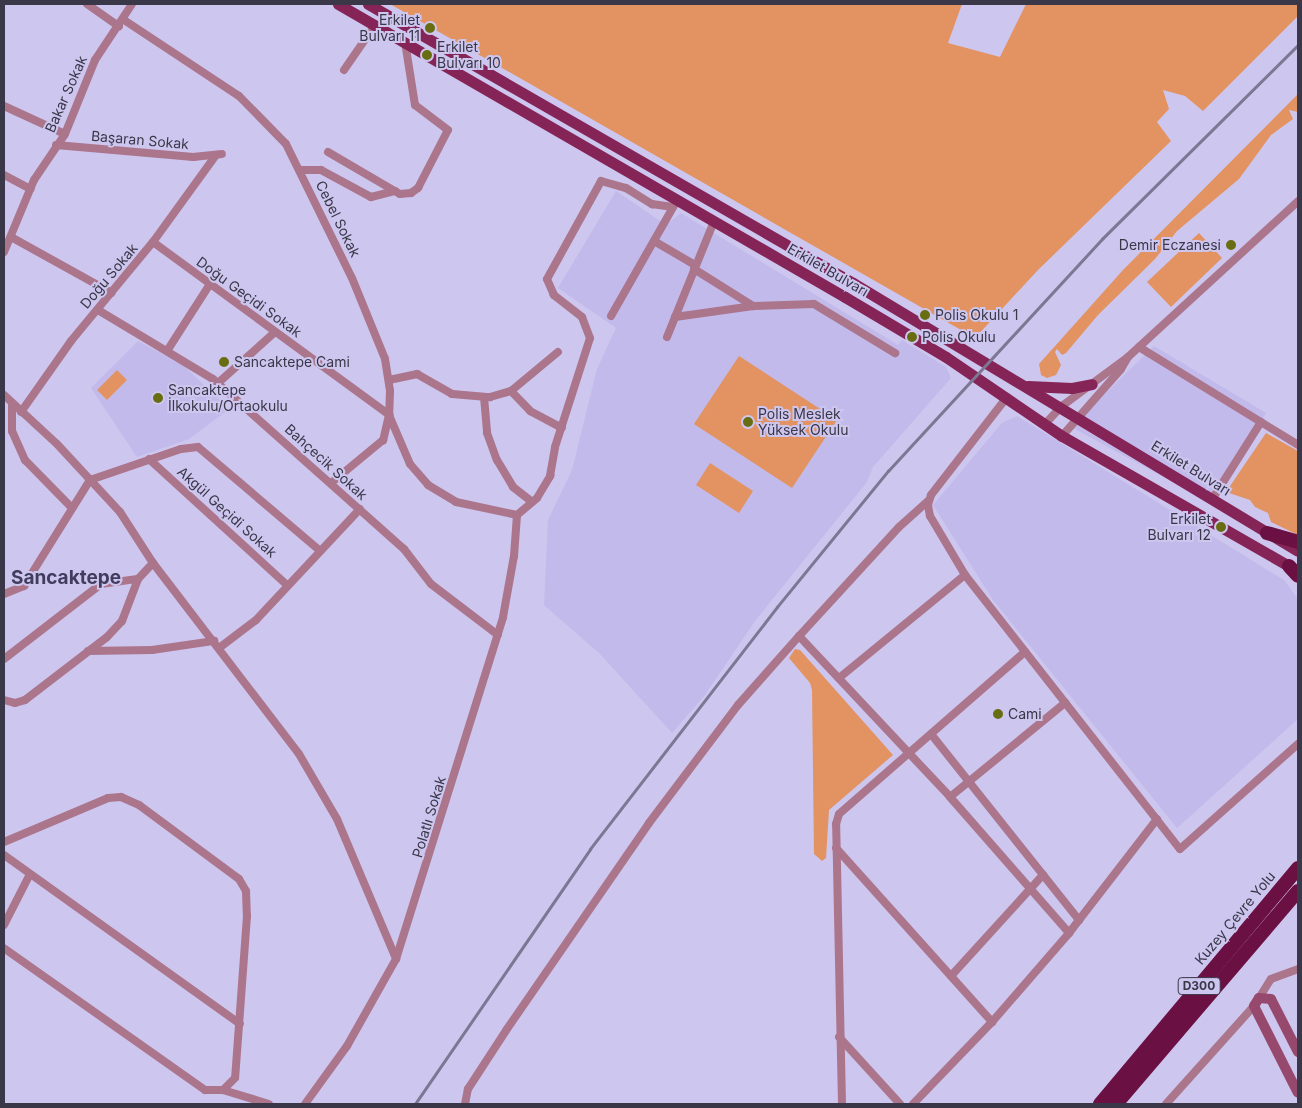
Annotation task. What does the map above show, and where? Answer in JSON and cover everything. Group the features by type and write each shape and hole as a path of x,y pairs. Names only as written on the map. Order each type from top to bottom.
{"highway":[{"path":"1267,533 1298,542"},
{"name":"Kuzey Çevre Yolu","path":"1100,1104 1298,868"},
{"name":"D300","path":"1116,1104 1298,891"}],"main road":[{"name":"Erkilet Bulvarı","path":"338,4 675,203 714,221 887,322 1007,397 1062,436 1295,571"},
{"name":"Erkilet Bulvarı","path":"368,4 1028,386 1298,551"},
{"path":"1028,386 1072,388 1092,384"}],"street":[{"name":"Cebel Sokak","path":"87,4 122,23 239,96 286,144 301,170 352,278 383,354 389,380 389,416 383,440 331,483"},
{"name":"Bakar Sokak","path":"4,252 30,190 56,145 65,134 95,60 122,23 132,4"},
{"path":"344,70 375,25"},
{"path":"328,152 404,195 416,190 448,130 415,105 405,42"},
{"path":"4,106 65,134"},
{"name":"Başaran Sokak","path":"56,145 193,157 219,154"},
{"name":"Doğu Sokak","path":"21,412 219,154"},
{"path":"301,170 321,170 370,197 395,191"},
{"path":"4,175 30,190"},
{"path":"517,515 532,502 550,476 555,447 590,338 582,317 554,295 547,279 601,181 626,188 652,204 675,203"},
{"path":"611,316 675,203"},
{"path":"1045,424 1062,406 1128,357 1296,207"},
{"path":"667,337 714,221"},
{"path":"11,237 112,293"},
{"path":"654,240 753,306"},
{"name":"Doğu Geçidi Sokak","path":"153,242 389,416 410,464 428,485 456,502 517,515"},
{"path":"167,351 210,284"},
{"path":"674,317 753,306 814,304 896,353"},
{"name":"Bahçecik Sokak","path":"98,310 218,383 404,548 431,584 498,635"},
{"path":"218,383 275,332"},
{"path":"1139,347 1298,446"},
{"path":"389,380 417,374 452,394 484,397 510,391 558,352"},
{"path":"1062,436 1121,369 1128,357"},
{"path":"510,391 530,411 562,428"},
{"path":"4,395 120,512 153,563 217,644 320,787 341,827 396,959"},
{"path":"484,397 487,434 497,460 512,487 532,502"},
{"path":"465,1104 468,1089 506,1028 649,823 738,705 899,527 928,502 1007,397"},
{"path":"12,405 12,431 25,460 72,508"},
{"path":"1213,498 1261,422"},
{"path":"4,594 24,586 90,480 149,459 198,447 319,550"},
{"name":"Akgül Geçidi Sokak","path":"149,459 287,585"},
{"path":"928,502 930,516 965,575 1180,849 1298,744"},
{"path":"88,651 158,650 217,644 246,629 360,509"},
{"name":"Polatlı Sokak","path":"305,1104 347,1046 396,959 498,635 512,576 517,515"},
{"path":"4,700 15,703 25,700 88,651 122,621 138,579 153,563"},
{"path":"839,678 965,575"},
{"path":"4,659 101,584 138,579"},
{"path":"799,636 910,753 1069,933"},
{"path":"842,1104 839,1037 836,824 842,809 910,753 1025,652"},
{"path":"950,797 1065,703"},
{"path":"931,734 1079,920"},
{"path":"4,842 108,798 121,797 139,805 236,876 247,896 240,1024 236,1074 223,1090"},
{"path":"913,1104 992,1022 1069,933 1157,820"},
{"path":"836,848 992,1022"},
{"path":"4,855 240,1024"},
{"path":"4,925 30,874"},
{"path":"951,976 1043,875"},
{"path":"4,948 202,1088 212,1092 223,1090 269,1104"},
{"path":"1166,1104 1256,1002 1271,979 1295,970 1298,979"},
{"path":"1256,1002 1271,999 1298,1052"},
{"path":"1256,1002 1298,1092"},
{"path":"839,1037 900,1104"}],"shaded area":[{"path":"390,4 962,4 948,43 1000,57 1026,4 1298,4 1298,16 1203,111 1185,96 1163,90 1169,109 1157,122 1171,141 1038,270 975,338"},
{"path":"1298,94 1298,112 1289,110 1293,119 1271,135 1239,179 1177,231 1155,259 1098,315 1066,353 1062,355 1057,349 1055,352 1061,365 1056,375 1047,378 1041,375 1039,364 1123,270"},
{"name":"Polis Meslek Yüksek Okulu","path":"616,191 666,225 681,213 898,345 902,340 946,367 951,378 873,467 867,482 755,621 705,695 672,733 600,654 544,605 548,520 572,470 597,369 616,328 558,288"},
{"path":"1199,233 1222,258 1171,307 1147,282"},
{"name":"Sancaktepe İlkokulu/Ortaokulu","path":"138,341 184,366 229,409 189,439 137,457 91,388"},
{"path":"1154,346 1266,413 1210,502 1071,427"},
{"path":"739,356 837,420 792,488 694,424"},
{"path":"117,370 127,380 107,400 97,390"},
{"path":"1017,416 1284,580 1298,599 1298,719 1177,828 993,600 933,505 1002,423"},
{"path":"1266,433 1298,451 1298,535 1271,522 1268,513 1255,507 1250,500 1226,492"},
{"path":"710,463 753,491 739,513 696,485"},
{"path":"795,649 800,650 893,755 829,810 826,858 822,861 814,854 812,690 810,683 789,658"}],"railway":[{"path":"415,1104 590,849 777,607 888,471 1102,239 1298,45"}],"place":[{"name":"Erkilet Bulvarı 11","path":"430,28"},
{"name":"Erkilet Bulvarı 10","path":"427,55"},
{"name":"Demir Eczanesi","path":"1231,245"},
{"name":"Polis Okulu 1","path":"925,315"},
{"name":"Polis Okulu","path":"912,337"},
{"name":"Sancaktepe Cami","path":"224,362"},
{"name":"Sancaktepe İlkokulu/Ortaokulu","path":"158,398"},
{"name":"Polis Meslek Yüksek Okulu","path":"748,422"},
{"name":"Erkilet Bulvarı 12","path":"1221,527"},
{"name":"Cami","path":"998,714"}],"district":[{"name":"Sancaktepe","path":"66,578"}]}
